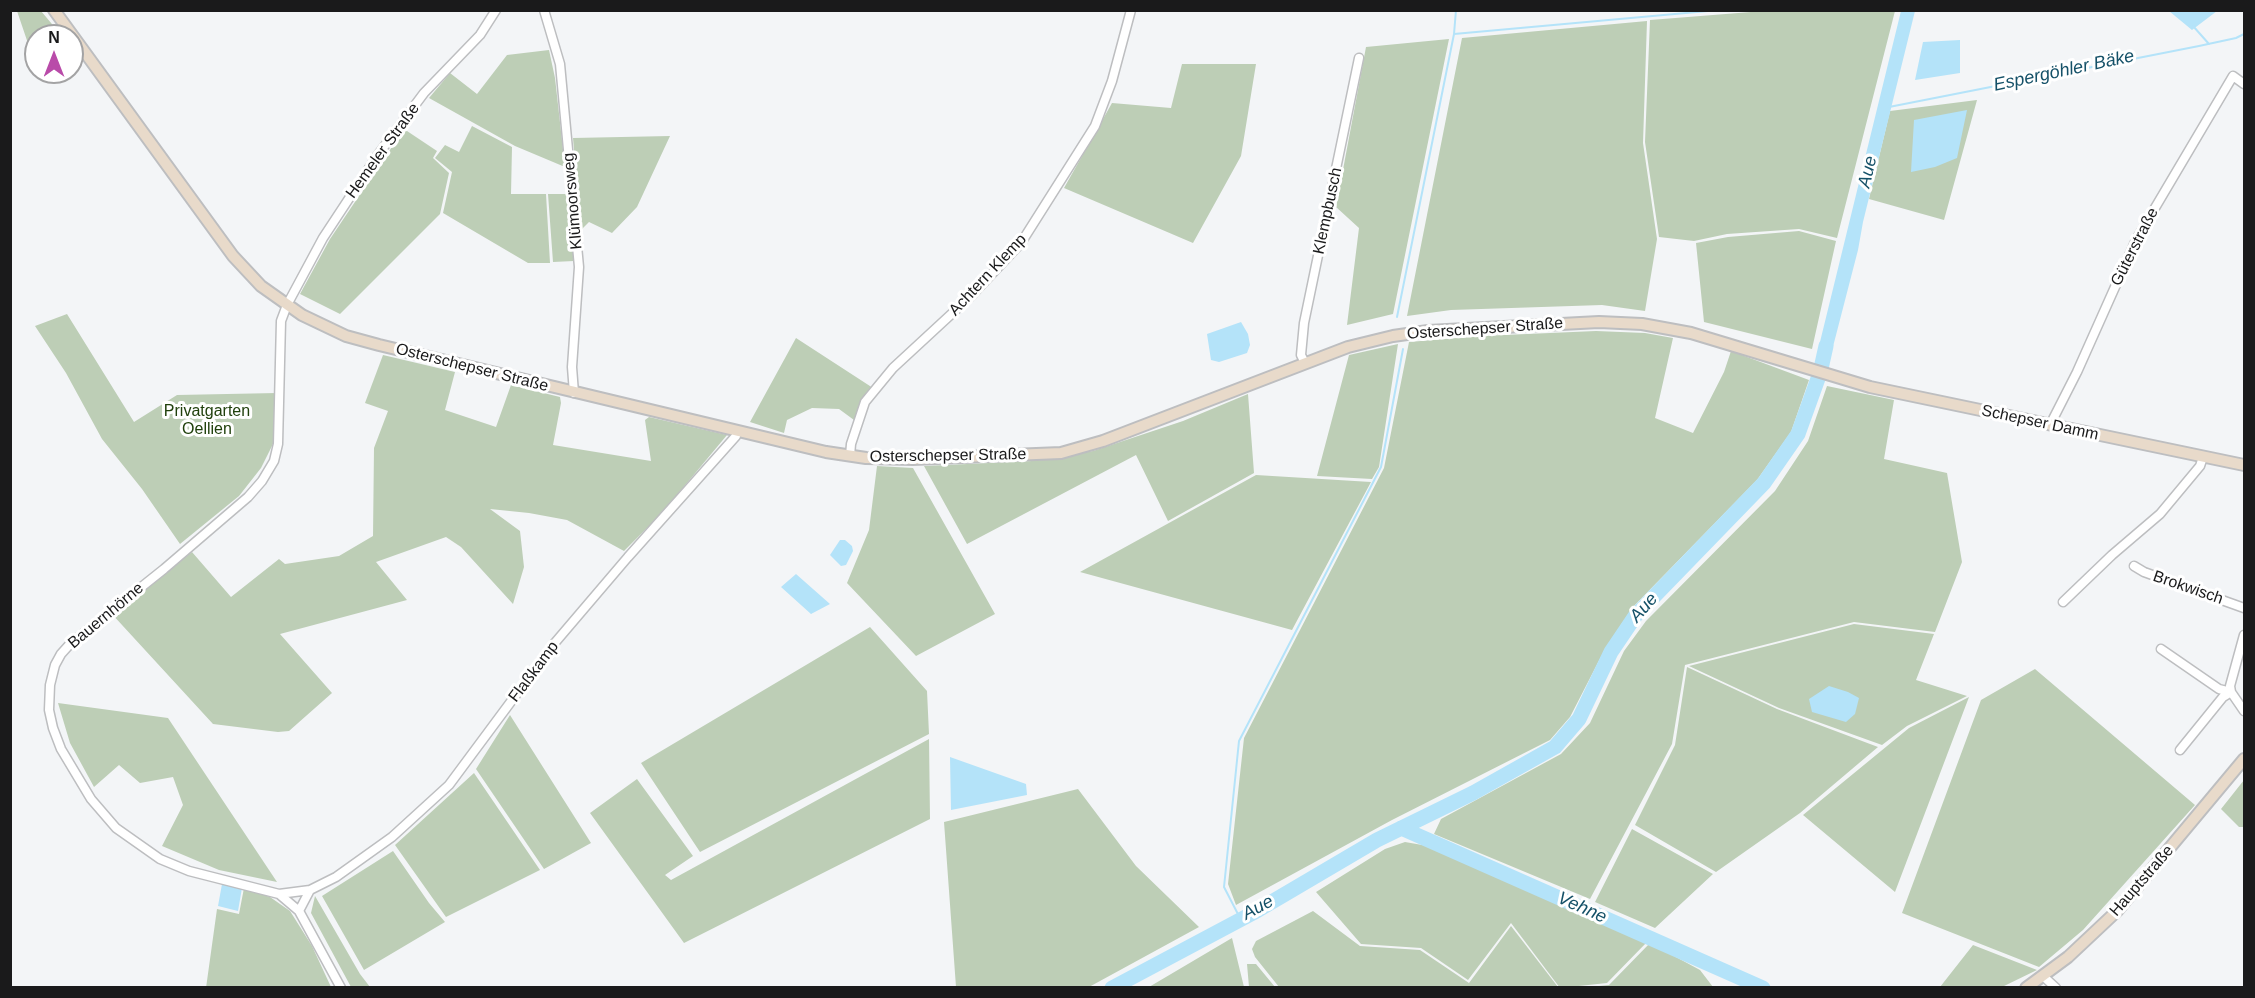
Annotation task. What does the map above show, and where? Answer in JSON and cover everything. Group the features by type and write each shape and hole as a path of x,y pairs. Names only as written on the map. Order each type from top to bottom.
{"main road":[{"name":"Osterschepser Straße","path":"54,10 233,256 261,286 310,319 346,336 574,393 850,456 881,459 1031,456 1077,450 1348,347 1393,336 1428,331 1599,322 1642,324 1691,333 1835,377"},
{"name":"Schepser Damm","path":"1835,377 1889,391 2244,465"},
{"name":"Hauptstraße","path":"2026,987 2085,943 2117,911 2244,759"}],"street":[{"name":"Hemeler Straße","path":"287,305 323,238 377,156 424,93 480,35 496,10"},
{"name":"Klümoorsweg","path":"544,10 560,64 579,267 572,367 574,393"},
{"name":"Achtern Klemp","path":"850,456 851,444 865,402 892,368 972,295 1021,243 1034,223 1095,126 1112,81 1131,10"},
{"name":"Klempbusch","path":"1305,363 1301,355 1304,323 1359,58"},
{"name":"Güterstraße","path":"2050,425 2077,372 2136,240 2233,76 2244,84"},
{"name":"Bauernhörne","path":"287,305 281,321 278,444 274,461 262,482 249,497 66,649 55,664 49,710 61,749 91,799 116,828 160,859 189,871 279,894 299,911"},
{"name":"Flaßkamp","path":"279,894 310,890 336,877 392,837 450,785 552,645 738,431"},
{"path":"2062,602 2160,514 2200,466 2203,457"},
{"name":"Brokwisch","path":"2133,566 2244,608"},
{"path":"2230,692 2231,678 2244,635"},
{"path":"2161,649 2219,689 2230,692 2244,711"},
{"path":"2180,750 2223,697 2230,692"},
{"path":"310,890 299,911 341,987"},
{"path":"2043,976 2056,987"}],"green space":[{"path":"1776,10 1895,11 1837,238 1799,229 1727,234 1694,241 1659,237 1645,142 1650,20"},
{"path":"17,11 41,11 52,24 24,24 24,32"},
{"path":"1647,21 1643,143 1657,239 1645,311 1602,305 1451,310 1407,316 1462,38"},
{"path":"1449,39 1393,314 1347,325 1359,228 1336,207 1366,47"},
{"path":"549,50 555,78 565,167 515,146 429,98 450,73 477,94 507,55"},
{"path":"1182,64 1256,64 1241,156 1193,243 1064,188 1112,103 1171,108"},
{"path":"1977,100 1944,220 1869,199 1890,111"},
{"path":"472,126 512,147 511,194 546,194 550,263 528,263 443,213 452,172 435,158 445,145 459,152"},
{"path":"404,129 437,151 433,158 449,173 440,214 340,314 300,294 330,239"},
{"path":"670,136 637,207 612,233 589,222 581,230 573,138"},
{"path":"548,194 567,194 574,261 553,262"},
{"path":"1799,231 1836,241 1812,349 1704,322 1696,243 1728,237"},
{"name":"Privatgarten Oellien","path":"67,314 134,422 177,395 277,393 273,444 261,468 239,496 180,544 142,489 102,439 66,373 35,326"},
{"path":"1596,331 1645,333 1673,338 1655,418 1693,433 1724,372 1731,351 1809,380 1791,432 1757,480 1633,607 1605,649 1570,717 1550,740 1392,820 1236,905 1228,884 1244,738 1384,468 1409,342"},
{"path":"796,338 873,388 863,401 854,420 839,409 812,408 787,420 784,433 750,422"},
{"path":"1398,344 1379,467 1372,479 1317,476 1349,355"},
{"path":"383,355 455,372 445,410 496,427 511,385 560,397 561,403 553,445 651,461 645,420 649,417 727,435 662,513 624,551 567,520 490,509 520,531 524,567 513,604 461,547 446,537 376,562 407,600 280,634 332,693 289,731 278,732 213,724 111,613 192,552 231,597 279,559 285,564 339,556 373,536 374,448 388,411 365,403"},
{"path":"1827,386 1894,400 1884,459 1947,473 1962,562 1935,632 1854,622 1685,665 1672,744 1590,899 1434,834 1441,819 1561,754 1590,723 1624,651 1646,621 1775,491 1808,441"},
{"path":"1248,394 1254,473 1168,521 1136,455 967,544 924,466 1032,461 1093,451 1183,421"},
{"path":"877,466 913,468 995,614 916,656 847,583 869,530"},
{"path":"1256,475 1371,482 1292,630 1080,572"},
{"path":"1854,624 1934,634 1916,680 1967,696 1907,726 1882,745 1779,708 1689,666"},
{"path":"870,627 927,691 929,734 700,852 641,763"},
{"path":"1687,667 1777,709 1878,747 1800,813 1716,872 1635,825 1675,745"},
{"path":"2035,669 2195,805 2083,930 2039,967 1902,913 1981,700"},
{"path":"1969,697 1895,892 1803,815 1909,728"},
{"path":"58,703 168,718 277,882 219,870 162,846 183,805 173,777 140,783 119,765 94,787 70,743"},
{"path":"510,715 591,843 544,869 476,769"},
{"path":"929,739 930,819 684,943 590,813 637,779 693,856 665,875 671,880"},
{"path":"474,773 540,870 446,917 395,845"},
{"path":"2244,780 2244,827 2239,827 2221,809"},
{"path":"1078,789 1136,866 1199,927 1089,987 956,987 944,822"},
{"path":"1632,829 1713,874 1655,928 1595,902"},
{"path":"1405,842 1428,846 1647,942 1607,983 1560,988 1511,923 1468,980 1421,948 1361,944 1316,892 1385,849"},
{"path":"393,851 445,922 364,970 322,896"},
{"path":"244,888 270,897 290,911 312,946 331,987 206,988 217,909 239,914"},
{"path":"315,896 360,974 370,987 351,987 311,913"},
{"path":"1313,911 1360,946 1420,950 1469,983 1511,926 1558,987 1279,987 1255,957 1252,949 1256,941"},
{"path":"1232,938 1244,987 1149,987"},
{"path":"1650,943 1700,970 1713,987 1589,987 1609,985"},
{"path":"1973,945 2037,970 2002,987 1940,987"},
{"path":"1247,964 1256,964 1275,987 1249,987"}],"water":[{"path":"1901,11 1915,11 1828,366 1818,363 1821,354 1819,346"},
{"path":"2169,11 2217,11 2192,30"},
{"path":"1960,40 1960,73 1915,80 1923,42"},
{"path":"1967,110 1957,158 1935,167 1911,172 1914,120"},
{"path":"1241,322 1248,334 1250,345 1247,353 1219,362 1211,360 1207,334"},
{"path":"840,540 845,540 852,546 853,551 846,565 841,566 830,555"},
{"path":"796,574 830,604 811,614 781,587"},
{"path":"1829,686 1859,698 1855,714 1846,722 1812,712 1809,699"},
{"path":"950,757 1026,784 1027,795 951,810"},
{"path":"222,884 242,888 238,911 218,906"}],"waterway":[{"path":"1456,10 1454,34 1719,10"},
{"path":"2193,26 2209,44"},
{"path":"1397,317 1454,34"},
{"name":"Espergöhler Bäke","path":"1889,107 2199,46 2236,38 2244,34"},
{"name":"Aue","path":"1112,988 1253,913 1377,840 1473,793 1555,747 1579,719 1611,652 1636,615 1764,483 1798,434 1820,373 1826,346"},
{"path":"1241,920 1224,887 1239,741 1381,467 1403,349"},
{"name":"Vehne","path":"1401,828 1763,988"}]}
